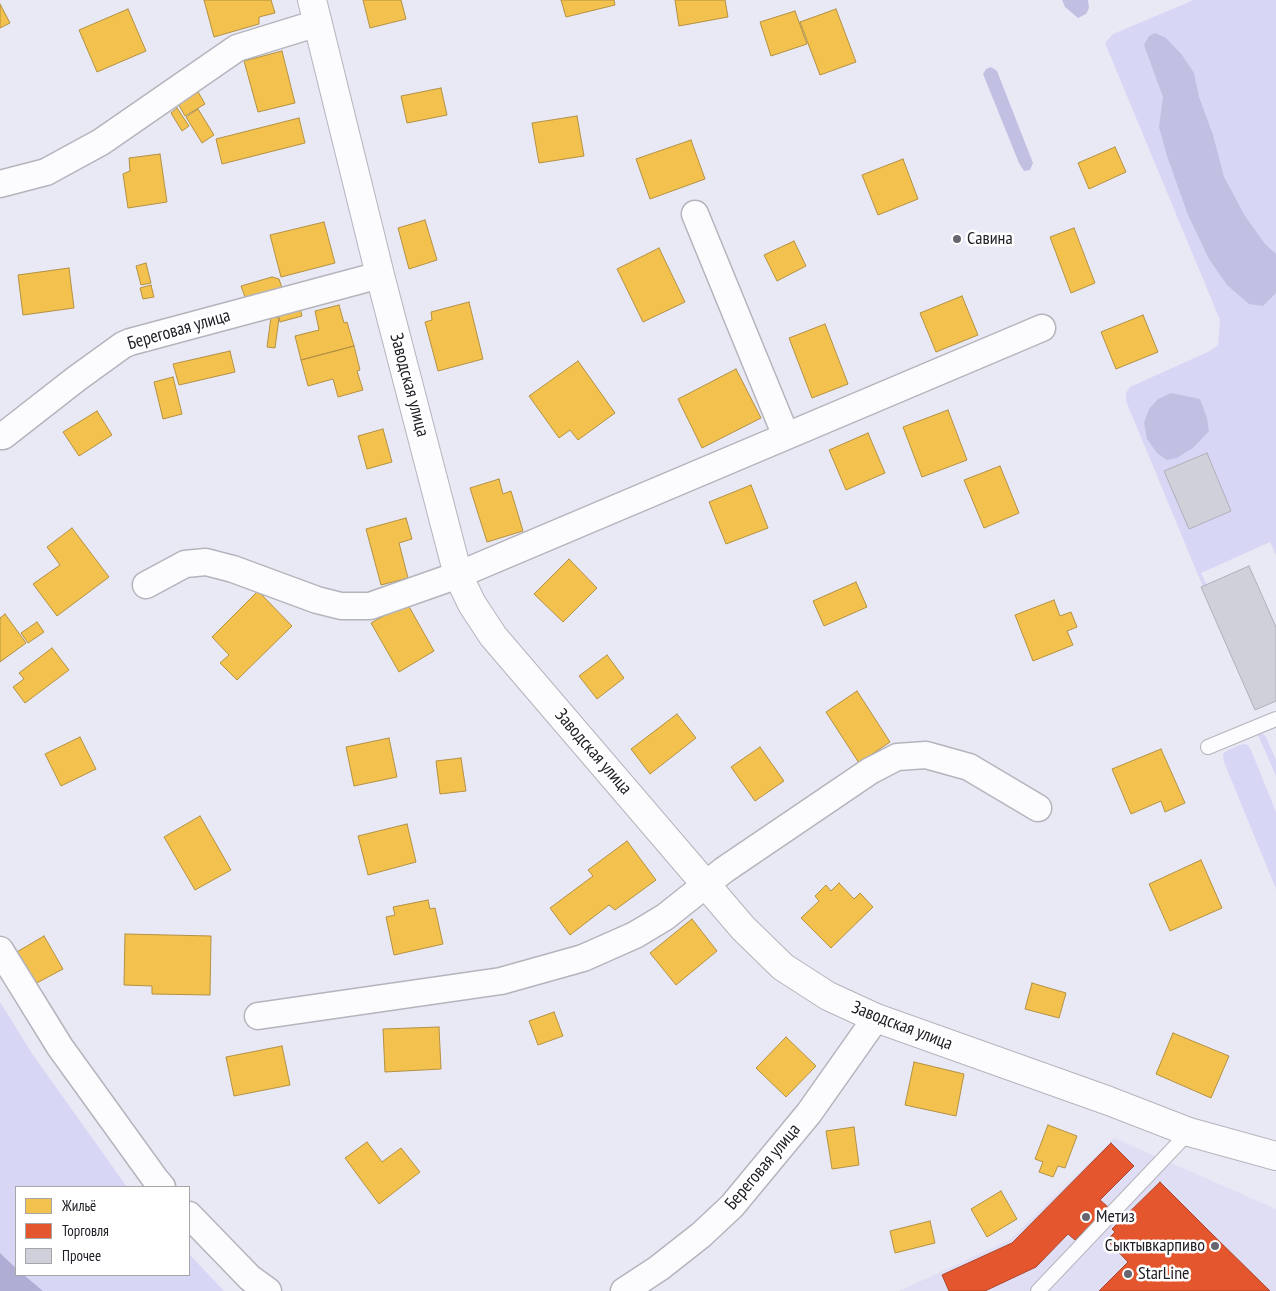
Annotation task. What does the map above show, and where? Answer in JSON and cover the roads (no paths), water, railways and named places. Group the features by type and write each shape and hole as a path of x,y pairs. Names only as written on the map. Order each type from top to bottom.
{"street":[{"path":"0,184 46,172 101,142 237,48 315,12"},
{"name":"Заводская улица","path":"315,12 380,275 458,575 472,604 493,636 743,928 783,967 828,996 876,1018 1109,1101 1189,1132 1276,1156"},
{"path":"695,214 786,436"},
{"name":"Береговая улица","path":"3,436 76,379 130,342 380,275"},
{"path":"146,584 185,564 206,562 232,569 317,600 341,606 370,606 458,575 1042,328"},
{"path":"258,1016 501,981 583,958 635,935 665,917 724,870 870,772 897,757 926,755 969,766 1038,808"},
{"path":"0,950 60,1047 161,1186"},
{"name":"Береговая улица","path":"624,1291 659,1268 701,1235 732,1206 809,1113 876,1018"},
{"path":"190,1215 250,1278 268,1291"}],"lane":[{"path":"1208,747 1276,719"},
{"path":"1038,1289 1189,1132"}],"place":[{"name":"Савина","path":"957,239"},
{"name":"Метиз","path":"1086,1217"},
{"name":"Сыктывкарпиво","path":"1215,1246"},
{"name":"StarLine","path":"1128,1274"}]}
